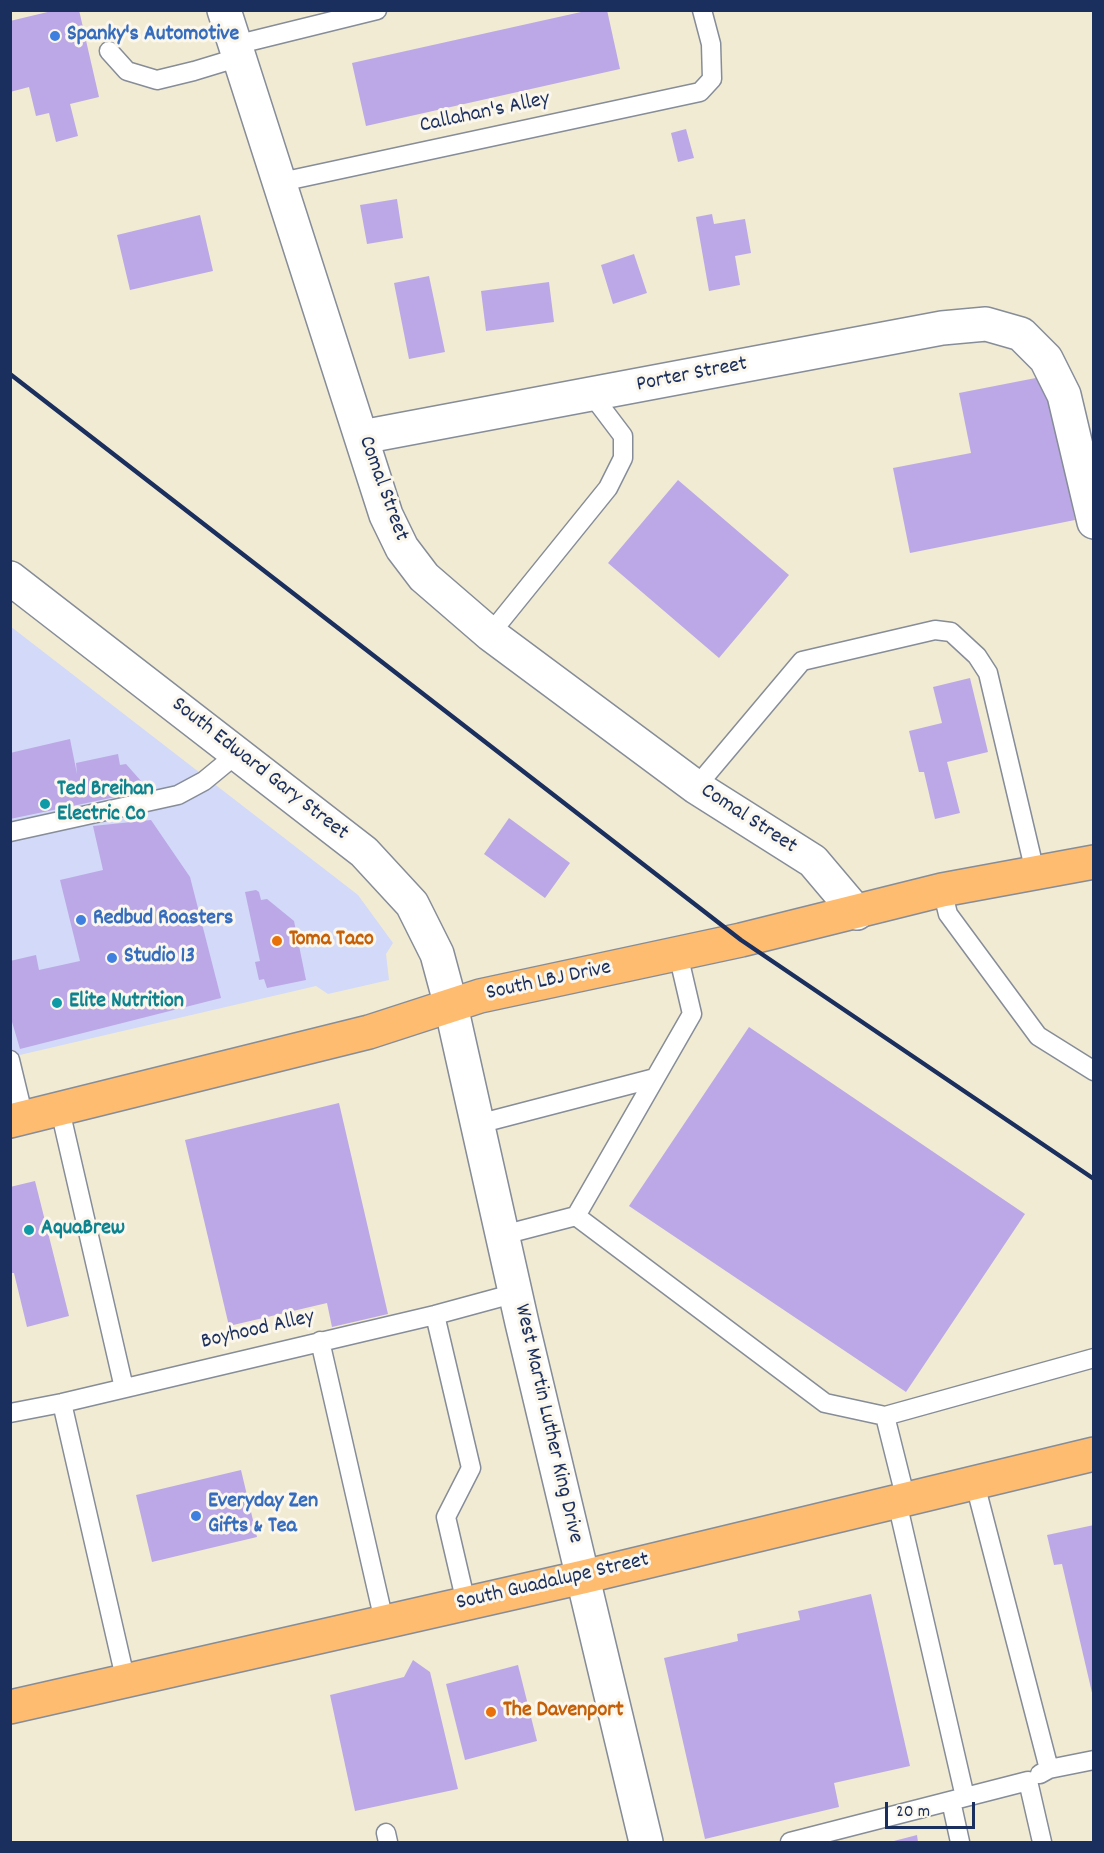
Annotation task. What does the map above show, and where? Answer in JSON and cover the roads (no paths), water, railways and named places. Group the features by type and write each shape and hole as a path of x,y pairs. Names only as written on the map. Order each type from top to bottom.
{"main road":[{"name":"South LBJ Drive","path":"17,1120 369,1032 480,996 857,913 942,890 1094,862"},
{"name":"South Guadalupe Street","path":"10,1707 583,1577 1094,1454"}],"street":[{"name":"Comal Street","path":"224,10 386,514 402,548 424,577 490,634 696,787 813,861 857,913"},
{"name":"Porter Street","path":"362,437 942,328 986,324 1021,334 1046,359 1064,395 1094,522"},
{"name":"South Edward Gary Street","path":"10,578 364,852 412,904 437,954 451,1005"},
{"name":"West Martin Luther King Drive","path":"451,1005 516,1293 646,1842"}],"lane":[{"path":"109,51 127,71 157,80 194,71 237,51 377,10"},
{"name":"Callahan's Alley","path":"281,182 700,92 712,79 711,44 702,10"},
{"path":"490,634 608,488 623,458 623,436 592,395"},
{"path":"696,787 802,661 935,630 951,632 977,656 988,673 1035,872"},
{"path":"10,832 178,795 204,781 238,753"},
{"path":"942,890 948,914 1038,1036 1094,1071"},
{"path":"503,1235 576,1216 692,1014 678,954"},
{"path":"10,1060 17,1120"},
{"path":"478,1124 655,1078"},
{"path":"60,1110 124,1388"},
{"path":"576,1216 825,1403 885,1416 1094,1358"},
{"name":"Boyhood Alley","path":"10,1413 62,1403 435,1315 516,1293"},
{"path":"435,1315 471,1468 446,1516 466,1603"},
{"path":"320,1341 384,1621"},
{"path":"62,1403 126,1682"},
{"path":"885,1416 958,1799 960,1842"},
{"path":"975,1484 1049,1769"},
{"path":"790,1842 828,1838 958,1799 1028,1781 1049,1769 1094,1760"},
{"path":"1028,1781 1042,1842"}],"railway":[{"path":"10,374 741,940 1094,1179"}],"place":[{"name":"Spanky's Automotive","path":"55,36"},
{"name":"Ted Breihan Electric Co","path":"45,804"},
{"name":"Redbud Roasters","path":"81,920"},
{"name":"Toma Taco","path":"277,941"},
{"name":"Studio 13","path":"112,958"},
{"name":"Elite Nutrition","path":"57,1003"},
{"name":"AquaBrew","path":"29,1230"},
{"name":"Everyday Zen Gifts & Tea","path":"196,1516"},
{"name":"The Davenport","path":"491,1712"}]}
